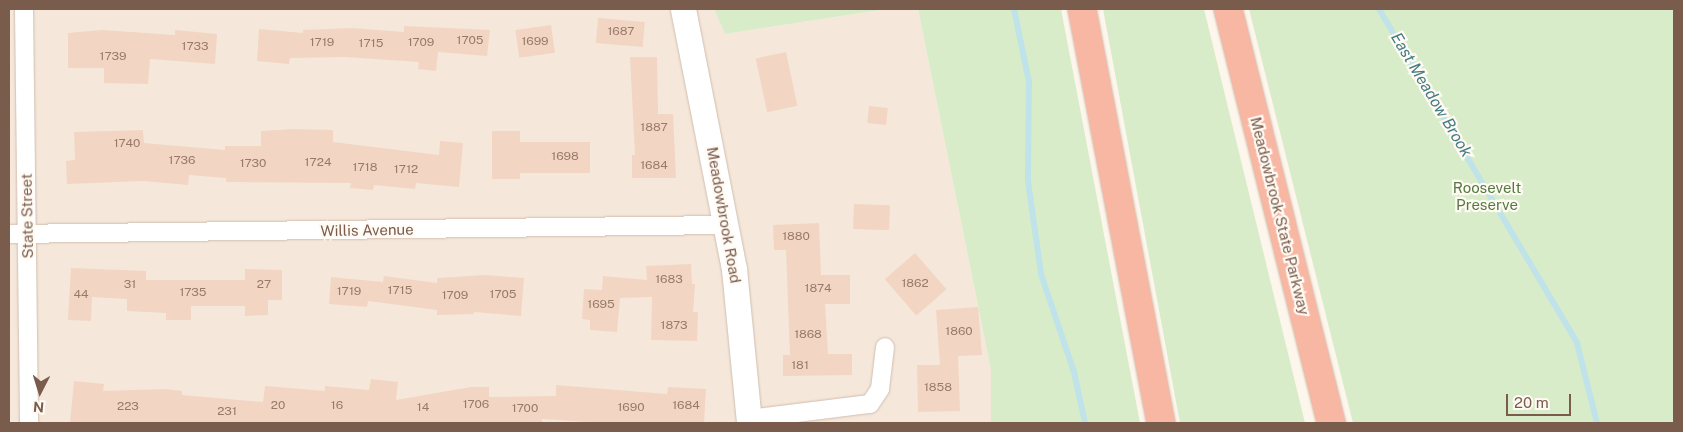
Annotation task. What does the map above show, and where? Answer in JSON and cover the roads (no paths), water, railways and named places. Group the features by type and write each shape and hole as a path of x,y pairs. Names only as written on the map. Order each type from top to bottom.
{"highway":[{"path":"1082,9 1161,423"},
{"name":"Meadowbrook State Parkway","path":"1228,9 1331,423"}],"street":[{"name":"State Street","path":"24,9 30,423"},
{"name":"Meadowbrook Road","path":"684,9 734,269 749,421"},
{"name":"Willis Avenue","path":"9,234 725,225"},
{"path":"749,421 870,404 880,389 885,346"}],"waterway":[{"path":"1014,9 1029,82 1028,181 1041,274 1074,372 1085,423"},
{"name":"East Meadow Brook","path":"1379,9 1577,343 1597,423"}],"park label":[{"name":"Roosevelt Preserve","path":"1487,196"}]}
